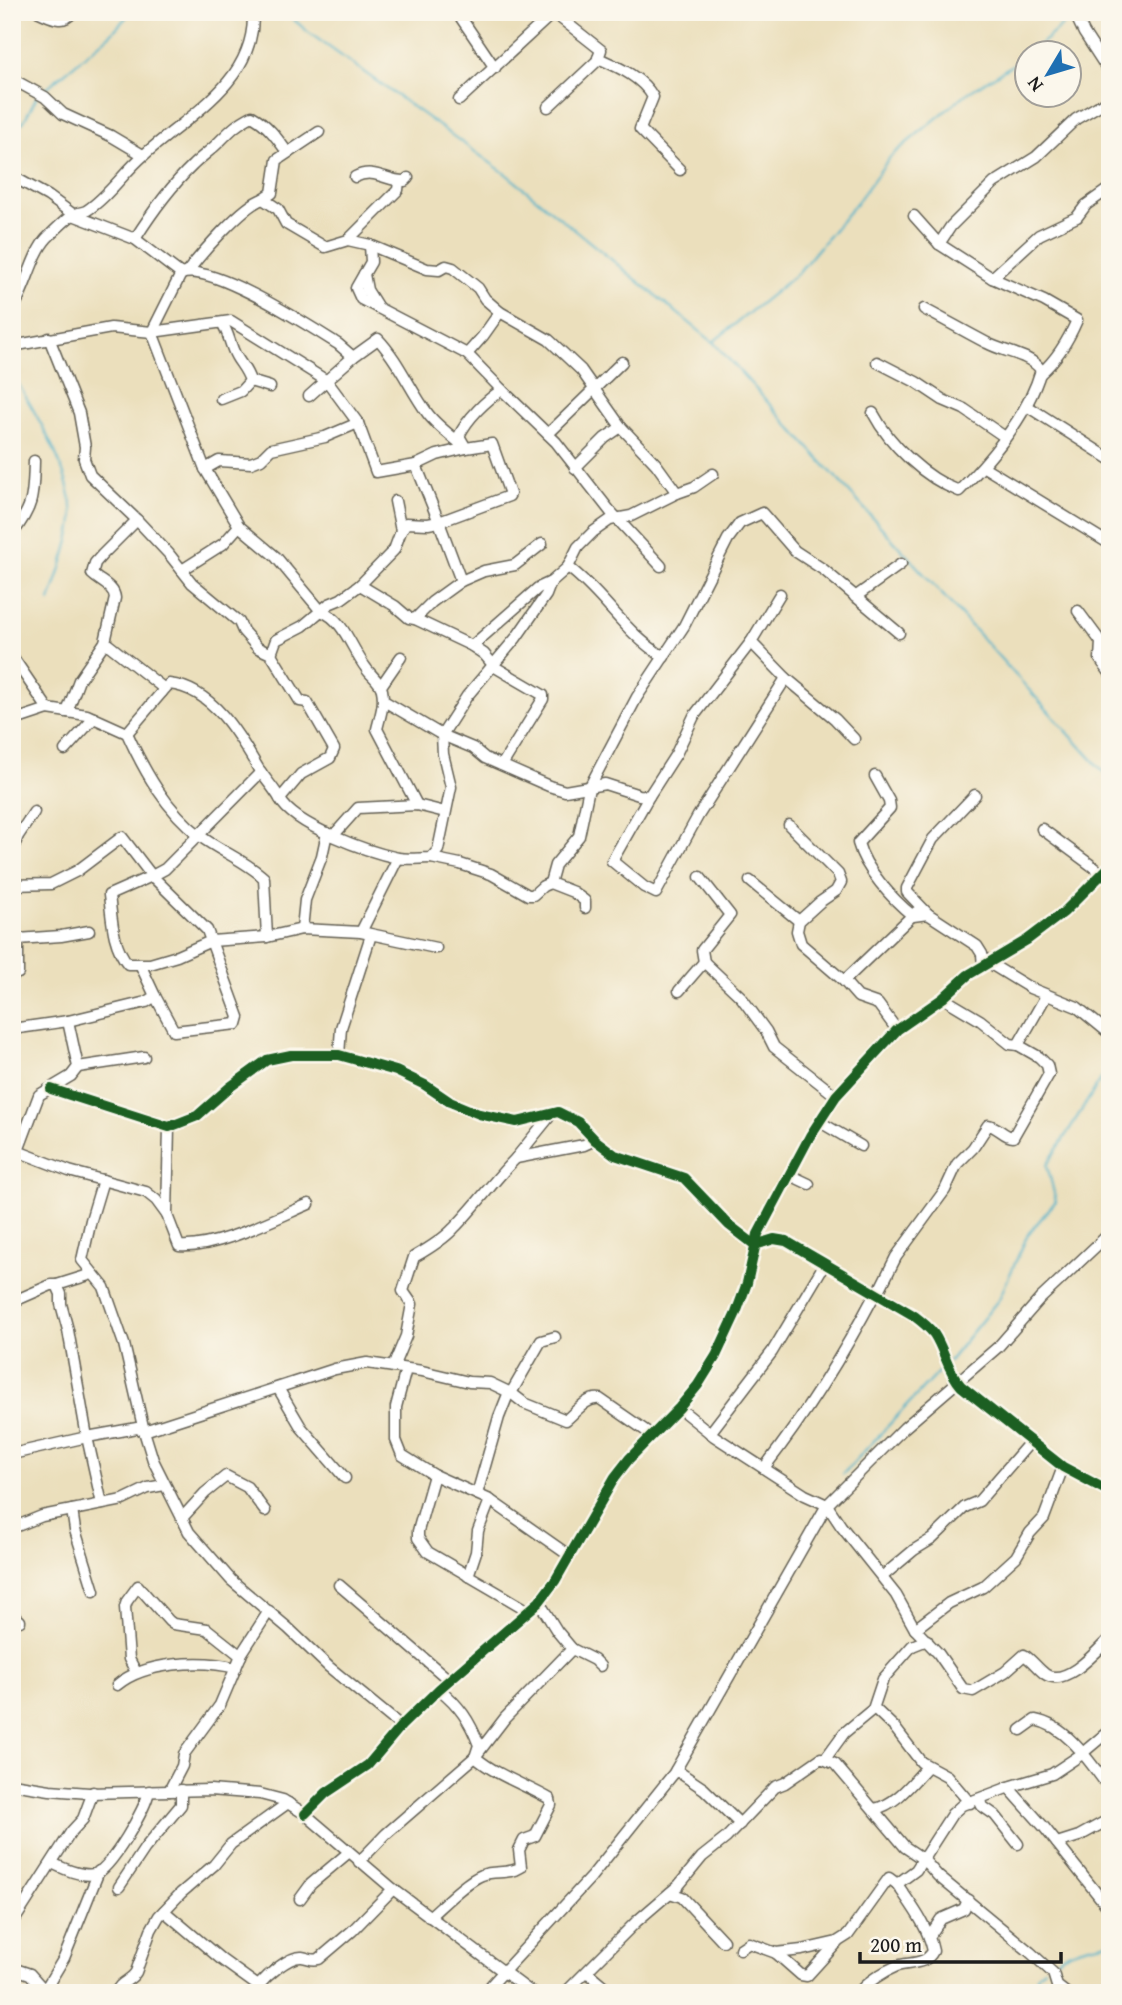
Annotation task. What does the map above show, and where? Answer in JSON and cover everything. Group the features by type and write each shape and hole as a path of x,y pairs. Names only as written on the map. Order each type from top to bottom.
{"street":[{"path":"38,12 61,20 69,18 73,12"},
{"path":"12,310 22,296 45,239 73,215 85,212 143,155 203,109 233,75 246,55 253,35 253,18 260,12"},
{"path":"457,12 495,68"},
{"path":"1073,12 1110,73"},
{"path":"459,100 554,13 601,50 598,58 548,107"},
{"path":"598,58 630,74 648,88 653,97 640,129 680,170"},
{"path":"12,79 40,94 62,114 111,136 143,155"},
{"path":"939,244 951,226 994,183 1036,157 1076,120 1110,99"},
{"path":"135,239 154,209 175,184 240,122 252,116 257,118 271,130 287,152"},
{"path":"152,332 196,258 240,215 272,193 277,160 319,132"},
{"path":"263,199 278,209 286,224 325,247 348,240 398,190 403,179 381,174 359,174 355,177"},
{"path":"12,176 48,196 73,215 135,239 185,273 233,284 316,330 353,357"},
{"path":"992,278 1039,235 1077,217 1086,205 1110,188"},
{"path":"914,216 939,244 992,278 1044,301 1077,320 1069,338 1052,363 1040,374"},
{"path":"348,240 370,245 427,269 439,270 446,266 453,268 478,288 485,299 500,312 549,340 581,370 621,427 656,464 677,493"},
{"path":"370,245 371,262 356,288 361,299 467,354 548,434 617,519 661,566"},
{"path":"873,413 882,430 922,469 945,486 959,491 984,467 1027,405 1040,374 1038,365 1015,353 990,345 924,309"},
{"path":"467,354 500,312"},
{"path":"12,346 111,328 152,332 231,321 327,381 358,423 376,471 416,464 437,455 492,444 509,496 439,522 406,523 394,550 359,585 303,626 276,640 271,654"},
{"path":"222,323 233,344 235,355 244,366 250,381"},
{"path":"152,332 205,468 239,526 276,557 321,611 329,614 351,642 365,667 382,686 384,701 377,729 417,805"},
{"path":"50,338 79,413 86,468 98,485 114,496 192,583 239,622 258,648 271,654 300,701 307,702 334,749 330,758 301,774 280,799"},
{"path":"309,397 353,357 378,339 432,419 466,448"},
{"path":"548,434 622,362"},
{"path":"877,362 916,382 943,400 964,408 1005,437"},
{"path":"250,381 270,387"},
{"path":"221,400 241,391 250,381"},
{"path":"466,448 459,436 463,427 502,390"},
{"path":"1027,405 1110,459"},
{"path":"205,468 219,461 251,463 271,449 325,436 358,423"},
{"path":"575,468 605,438 621,427"},
{"path":"12,534 27,515 33,496 34,461"},
{"path":"416,464 461,581"},
{"path":"984,467 1110,544"},
{"path":"472,646 538,588 551,582 568,567 574,553 586,539 610,520 656,505 694,487 713,474"},
{"path":"395,501 401,531"},
{"path":"550,883 555,866 579,836 589,788 637,697 684,626 728,539 740,523 762,513 795,551 824,570 899,634"},
{"path":"67,712 79,680 105,642 114,592 92,574 95,563 137,520"},
{"path":"183,570 223,544 239,526"},
{"path":"415,619 432,602 461,581 484,570 515,565 542,544"},
{"path":"855,597 901,564"},
{"path":"568,567 591,585 627,629 664,657"},
{"path":"431,858 438,850 451,787 443,754 442,735 467,696 495,667 546,595 551,582"},
{"path":"359,585 395,606 409,618 472,646 484,654 495,667 543,695 502,765"},
{"path":"780,594 751,642 694,716 676,754 612,861 644,887 656,893 698,816 786,678"},
{"path":"1079,611 1101,642 1100,659 1110,673"},
{"path":"1101,642 1110,633"},
{"path":"105,642 159,684 162,692"},
{"path":"751,642 786,678 828,712 854,739"},
{"path":"12,656 48,709"},
{"path":"382,686 401,657"},
{"path":"127,733 169,684 179,685 207,701 237,730 261,772 292,814 330,834 398,858 431,858 460,863 491,874 528,895 533,895 542,886 550,883 573,892 585,901 585,908"},
{"path":"384,701 442,735 549,786 565,791 605,784 639,796 649,796"},
{"path":"12,722 48,709 94,718 127,733 144,772 198,835 264,878 267,937"},
{"path":"65,750 94,718"},
{"path":"261,772 165,869 109,895 114,935 128,964 177,956 211,941 267,937 302,929 366,933 436,948"},
{"path":"875,776 890,808 858,843 860,853 895,901 913,916 928,914"},
{"path":"975,795 933,839 907,888 908,895 928,914 961,933 977,946 986,965 1046,996 1082,1010 1110,1034"},
{"path":"302,929 305,900 330,834 358,808 417,805 445,812"},
{"path":"12,851 18,836 34,812"},
{"path":"789,825 838,874 841,882 836,891 799,921 797,931 801,944 858,997 878,1004 897,1030"},
{"path":"305,1814 326,1793 368,1765 401,1726 449,1680 529,1611 555,1581 615,1477 679,1408 710,1366 736,1313 747,1283 758,1234 836,1096 897,1030 943,998 968,975 1027,940 1064,912 1106,870 1042,829"},
{"path":"12,885 51,884 76,871 122,836 152,876 207,930 239,1017 237,1024 174,1031 140,964"},
{"path":"339,1055 341,1028 366,933 398,858"},
{"path":"700,877 730,915 702,950 704,962 741,997 766,1031 774,1047 836,1096"},
{"path":"750,881 799,921"},
{"path":"844,982 913,916 920,905"},
{"path":"12,975 18,973 15,935 61,936 89,931"},
{"path":"679,991 704,962"},
{"path":"13,1026 68,1021 146,1002 155,996"},
{"path":"1018,1045 1046,996"},
{"path":"764,1468 806,1409 856,1330 895,1257 945,1190 957,1164 973,1148 988,1125 995,1126 1013,1137 1049,1074 1044,1061 1018,1045 1010,1044 979,1020 943,998"},
{"path":"68,1021 78,1067"},
{"path":"51,1089 169,1127 197,1116 267,1059 291,1055 339,1055 397,1071 425,1084 450,1102 480,1114 517,1122 558,1112 578,1122 615,1156 684,1178 729,1225 755,1245"},
{"path":"144,1057 78,1067 71,1076 39,1095 15,1150 69,1171 146,1192 167,1215 179,1245 191,1247 252,1229 309,1204"},
{"path":"393,1367 406,1336 412,1304 402,1291 414,1257 454,1228 550,1116"},
{"path":"820,1122 862,1146"},
{"path":"167,1215 169,1127"},
{"path":"516,1158 584,1145 595,1140"},
{"path":"790,1175 809,1184"},
{"path":"103,1181 82,1260 104,1287 124,1344 141,1427 164,1485 181,1518 189,1532 223,1572 329,1667 401,1726"},
{"path":"484,1993 591,1877 676,1770 827,1505 904,1429 998,1347 1040,1299 1110,1233"},
{"path":"755,1245 775,1239 786,1241 824,1265 877,1292 928,1327 939,1343 957,1381 973,1396 1063,1467 1110,1492"},
{"path":"710,1433 772,1352 824,1265"},
{"path":"12,1302 36,1291 92,1274"},
{"path":"57,1285 61,1294 102,1504"},
{"path":"477,1494 499,1417 510,1393 541,1341 555,1337"},
{"path":"12,1454 141,1427 352,1364 367,1363 469,1382 490,1383 524,1403 566,1420 587,1401 600,1399 652,1435"},
{"path":"406,1369 397,1399 396,1440 402,1455 434,1475 490,1500 570,1556"},
{"path":"278,1388 301,1427 345,1478"},
{"path":"679,1408 710,1433 805,1495 827,1505 883,1576 915,1629 938,1653 963,1689 973,1691 1005,1672 1024,1655 1045,1674 1060,1677 1091,1658 1110,1638"},
{"path":"883,1576 932,1539 965,1507 979,1501 1031,1441"},
{"path":"915,1629 949,1603 983,1587 1016,1557 1030,1533 1044,1518 1063,1467"},
{"path":"434,1475 418,1538 428,1552 529,1611"},
{"path":"181,1518 226,1476 247,1487 265,1511"},
{"path":"12,1528 42,1516 123,1500 148,1488 164,1485"},
{"path":"468,1576 476,1552 478,1531 490,1500"},
{"path":"72,1510 77,1540 94,1591"},
{"path":"339,1585 449,1680"},
{"path":"136,1672 129,1659 125,1607 138,1586 173,1624 207,1629 241,1656"},
{"path":"538,1602 572,1649 600,1666"},
{"path":"169,1791 182,1766 184,1754 220,1705 241,1656 269,1611"},
{"path":"825,1759 844,1733 874,1708 883,1679 912,1646 926,1640"},
{"path":"359,1862 386,1834 475,1757 505,1718 572,1649"},
{"path":"117,1685 136,1672 149,1668 203,1663 236,1668"},
{"path":"439,1689 456,1702 470,1722 479,1745 475,1757"},
{"path":"874,1708 895,1728 921,1762 947,1776 974,1801 995,1815 1018,1844"},
{"path":"1021,1730 1035,1720 1047,1722 1083,1753 1110,1789"},
{"path":"897,1884 916,1870 952,1814 962,1805 1052,1774 1110,1730"},
{"path":"429,1917 457,1892 482,1875 508,1872 521,1867 519,1850 524,1840 535,1836 551,1805 551,1799 523,1787 475,1757"},
{"path":"565,1993 637,1921 670,1893 702,1857 740,1824 775,1787 821,1758 835,1764 905,1847 923,1859 938,1876 1053,1973 1058,1986 1066,1993"},
{"path":"874,1809 885,1807 908,1788 927,1767"},
{"path":"676,1770 704,1789 740,1824"},
{"path":"12,1784 93,1793 181,1790 260,1794 288,1803 305,1814 393,1889 531,1993"},
{"path":"1008,1787 1110,1910"},
{"path":"119,1887 145,1848 181,1805 181,1790"},
{"path":"52,1863 77,1873 94,1874 106,1867 135,1823 148,1799 149,1791"},
{"path":"12,1924 71,1832 83,1819 93,1793"},
{"path":"116,1993 136,1972 150,1930 164,1911 214,1865 231,1844 288,1803"},
{"path":"1057,1843 1079,1836 1110,1819"},
{"path":"300,1899 311,1884 348,1853"},
{"path":"12,1968 30,1974 45,1992 64,1958 99,1871"},
{"path":"740,1949 750,1943 776,1953 801,1975 807,1976 837,1942 848,1935 889,1878 897,1884 914,1909 929,1937 933,1951 924,1961 897,1966 862,1988 859,1993"},
{"path":"164,1911 222,1960 258,1986 270,1971 297,1958 304,1957 313,1961 319,1959 352,1931 393,1889"},
{"path":"670,1893 681,1897 723,1941"},
{"path":"929,1937 941,1919 964,1909 968,1900"},
{"path":"776,1953 837,1942"},
{"path":"587,1972 612,1993"}],"waterway":[{"path":"44,90 111,34 131,12"},
{"path":"285,12 308,32 506,174 713,342 1110,779"},
{"path":"1047,38 1071,18"},
{"path":"713,342 797,274 891,156 966,94 1014,64"},
{"path":"12,132 24,121 37,96"},
{"path":"12,373 51,443 71,499 71,534 50,601"},
{"path":"949,1361 999,1299 1028,1234 1056,1201 1047,1165 1110,1065"},
{"path":"843,1474 943,1367"},
{"path":"1050,1964 1071,1952 1110,1942"},
{"path":"1032,1993 1038,1974 1044,1969"}],"cycle path":[{"path":"305,1814 326,1793 368,1765 401,1726 439,1689 539,1602 555,1581 615,1477 679,1408 698,1385 716,1356 747,1283 758,1234 810,1136 836,1096 897,1030 943,998 968,975 1027,940 1064,912 1110,866"},
{"path":"51,1089 169,1127 197,1116 267,1060 291,1055 339,1055 396,1071 425,1085 450,1102 479,1114 517,1122 558,1112 578,1122 595,1140 615,1155 684,1178 729,1225 755,1245 774,1239 786,1241 913,1315 934,1334 952,1374 961,1386 1063,1467 1110,1492"}]}
